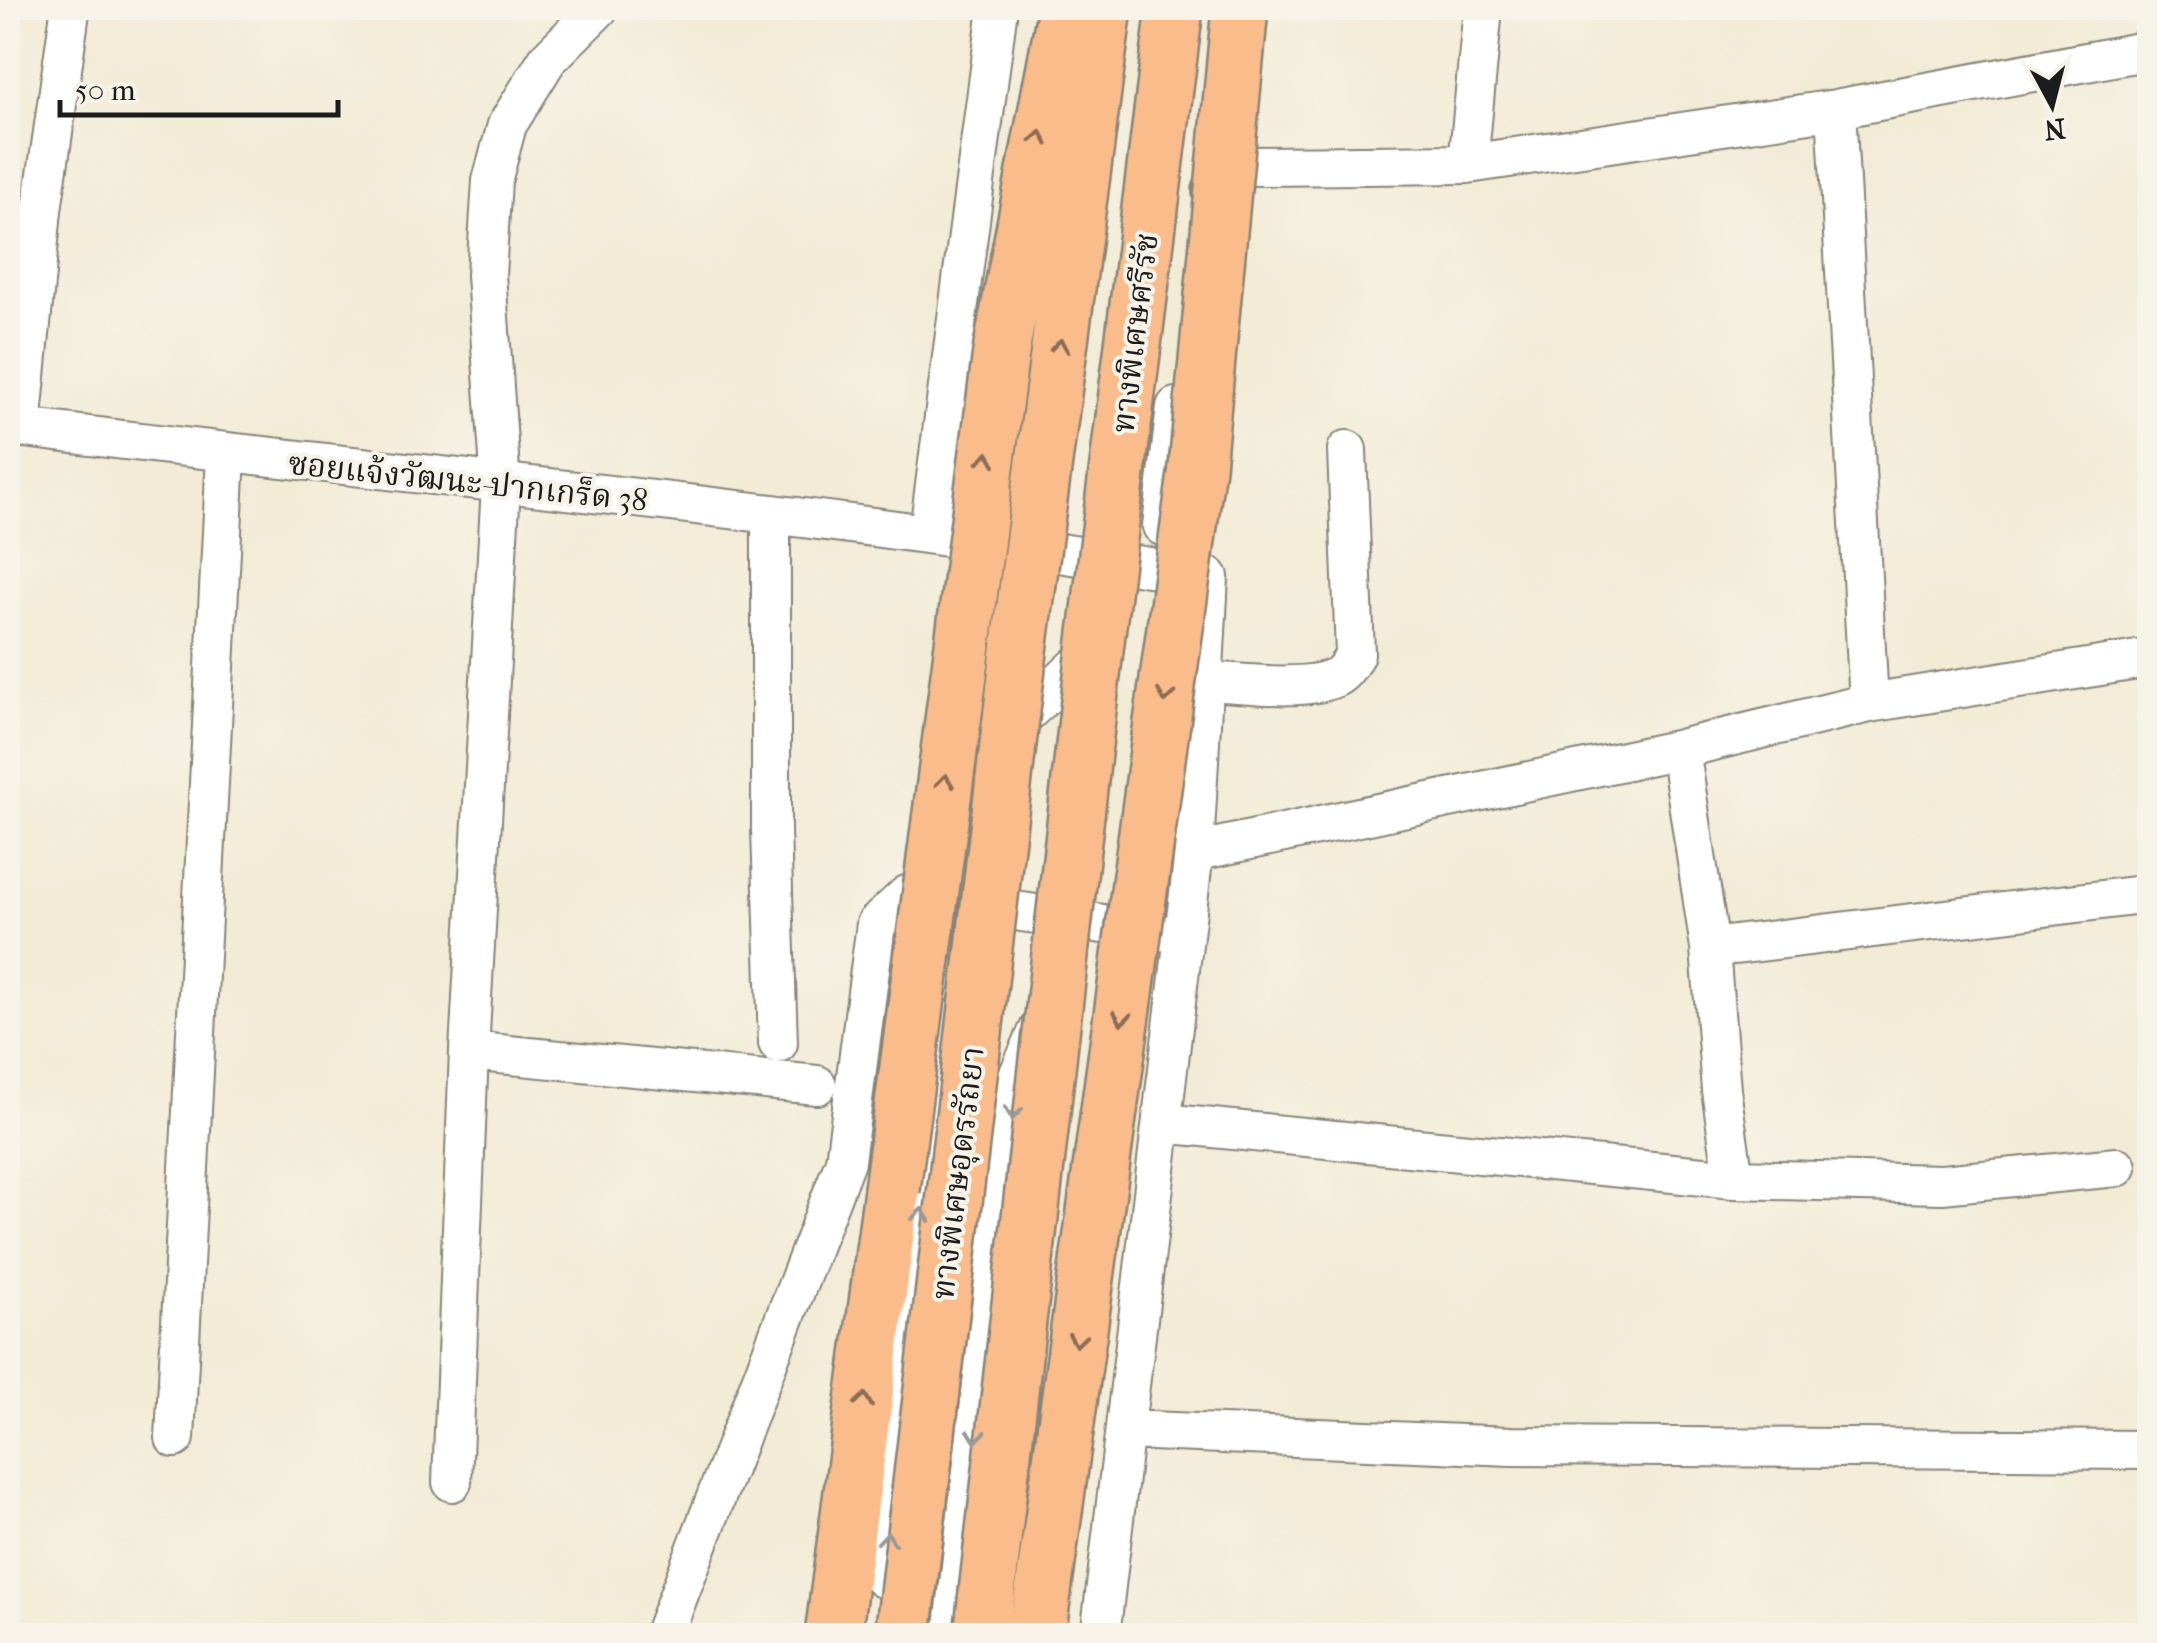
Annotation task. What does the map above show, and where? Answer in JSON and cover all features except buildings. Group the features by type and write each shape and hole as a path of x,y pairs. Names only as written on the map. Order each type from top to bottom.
{"highway":[{"path":"833,1636 1001,352 1066,8"},
{"name":"ทางพิเศษอุดรรัถยา","path":"903,1636 1020,651 1104,8"},
{"name":"ทางพิเศษศรีรัช","path":"1086,662 1176,8"},
{"path":"1037,1636 1198,467 1240,8"},
{"path":"982,1636 1086,662"}],"street":[{"path":"452,1482 469,1051 501,485 486,275 492,181 507,126 537,76 599,8"},
{"path":"930,531 998,8"},
{"path":"953,1636 1017,1078 1039,1030 1049,916 1086,662 1088,557 1148,8"},
{"path":"1247,166 1267,8"},
{"path":"1468,164 1483,8"},
{"path":"14,427 70,12"},
{"path":"1157,568 1199,221 1217,180 1247,166 1468,164 1836,109 2150,50"},
{"path":"1836,109 1869,703"},
{"name":"ซอยแจ้งวัฒนะ-ปากเกร็ด 38","path":"14,427 226,456 930,531 1209,577 1204,681"},
{"path":"1100,1636 1194,852 1204,681 1336,678 1356,654 1347,450"},
{"path":"175,1438 226,456"},
{"path":"771,514 771,830 778,1043"},
{"path":"1194,852 1680,749 1869,703 2150,658"},
{"path":"877,1636 954,901 963,847 1017,722 1086,662"},
{"path":"1680,749 1710,948 1720,1090 1734,1179"},
{"path":"1710,948 2150,894"},
{"path":"663,1636 845,1161 876,924 907,895 1184,936"},
{"path":"469,1051 816,1085"},
{"path":"1162,1123 1734,1179 1942,1184 2117,1167"},
{"path":"1125,1430 1511,1446 2150,1450"}]}
